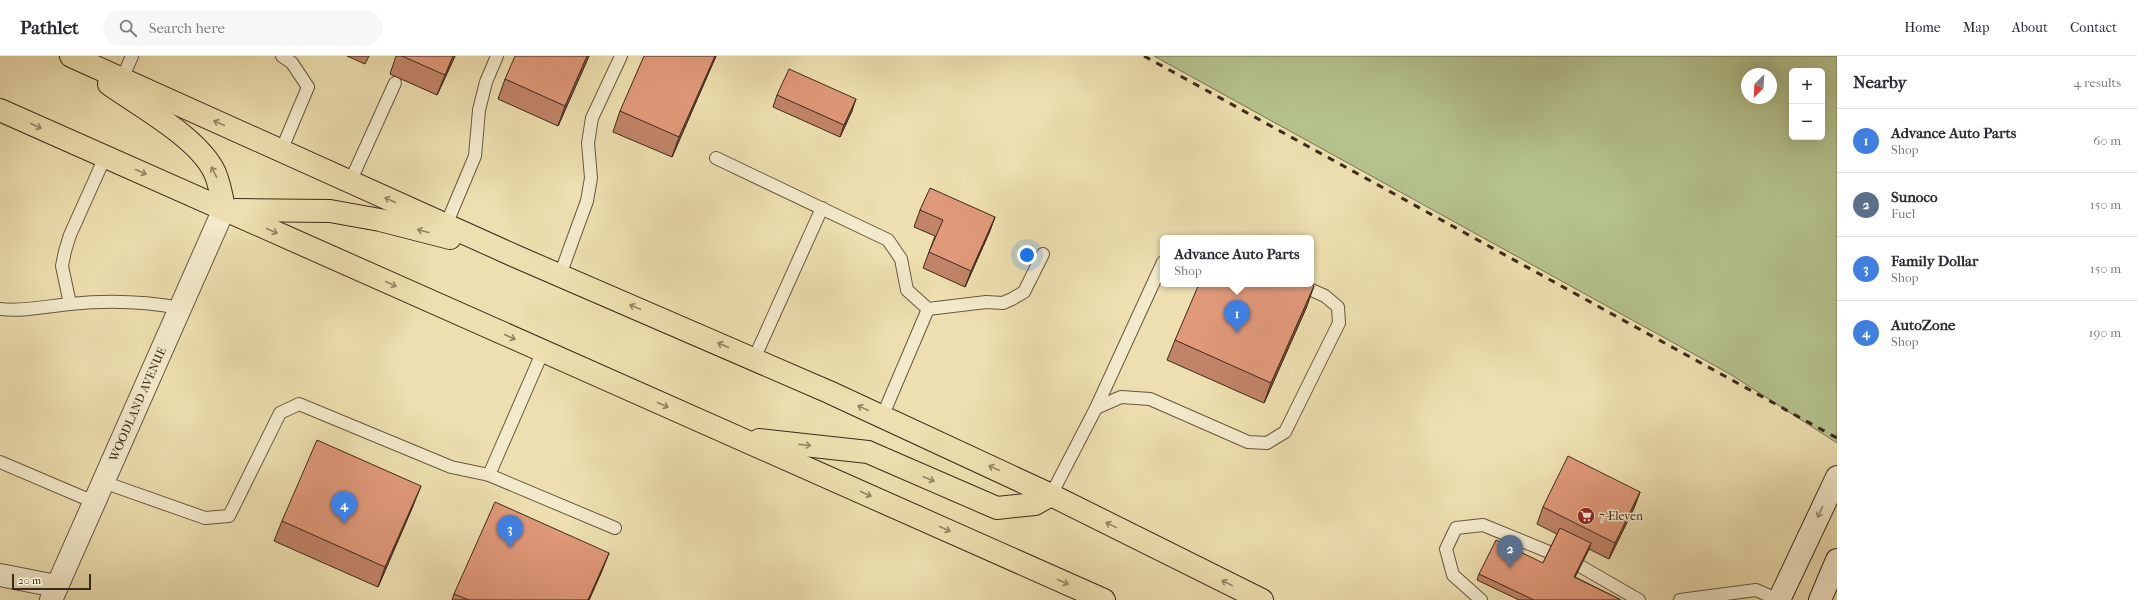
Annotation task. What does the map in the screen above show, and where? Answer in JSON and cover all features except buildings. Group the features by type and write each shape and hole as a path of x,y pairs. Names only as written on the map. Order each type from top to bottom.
{"main road":[{"path":"69,56 515,256 754,359 882,417 1051,495 1262,600"},
{"path":"69,56 180,134 202,154 215,173 224,209"},
{"path":"0,110 1104,600"},
{"path":"224,209 299,212 330,211 380,220 515,256"},
{"path":"738,438 868,452 997,508 1035,504 1051,495"}],"street":[{"name":"WOODLAND AVENUE","path":"53,593 224,209"},
{"path":"1779,600 1837,477"},
{"path":"1820,600 1837,560"},
{"path":"0,575 53,593"}],"lane":[{"path":"122,79 132,56"},
{"path":"280,151 308,87 292,63 282,56"},
{"path":"446,225 475,156 479,110 486,82 497,56"},
{"path":"560,275 587,202 591,178 588,143 592,118 622,56"},
{"path":"350,182 395,83"},
{"path":"70,304 62,266 65,252 70,235 105,157"},
{"path":"716,158 888,240 901,259 907,290 928,309 986,302 1003,303 1012,299 1024,292 1042,254"},
{"path":"754,359 822,208"},
{"path":"1051,495 1096,408 1160,269"},
{"path":"1096,408 1121,397 1150,400 1248,442 1268,443 1285,432 1339,323 1338,307 1325,296 1305,287"},
{"path":"0,309 26,309 118,300 149,302 180,308"},
{"path":"882,417 928,309"},
{"path":"489,475 543,351"},
{"path":"103,482 205,518 229,516 280,413 300,404 451,466 489,475 615,528"},
{"path":"0,462 94,502"},
{"path":"1481,600 1453,575 1446,549 1456,528 1483,525 1549,552"},
{"path":"1580,566 1639,600"},
{"path":"1680,600 1756,590 1779,600"}],"green space":[{"path":"1154,56 1837,56 1837,443 1730,374"}],"railway":[{"path":"1144,56 1837,438"}],"place":[{"name":"Advance Auto Parts","path":"1237,333"},
{"name":"7-Eleven","path":"1586,516"},
{"name":"AutoZone","path":"344,524"},
{"name":"Family Dollar","path":"510,548"},
{"name":"Sunoco","path":"1510,568"}]}
